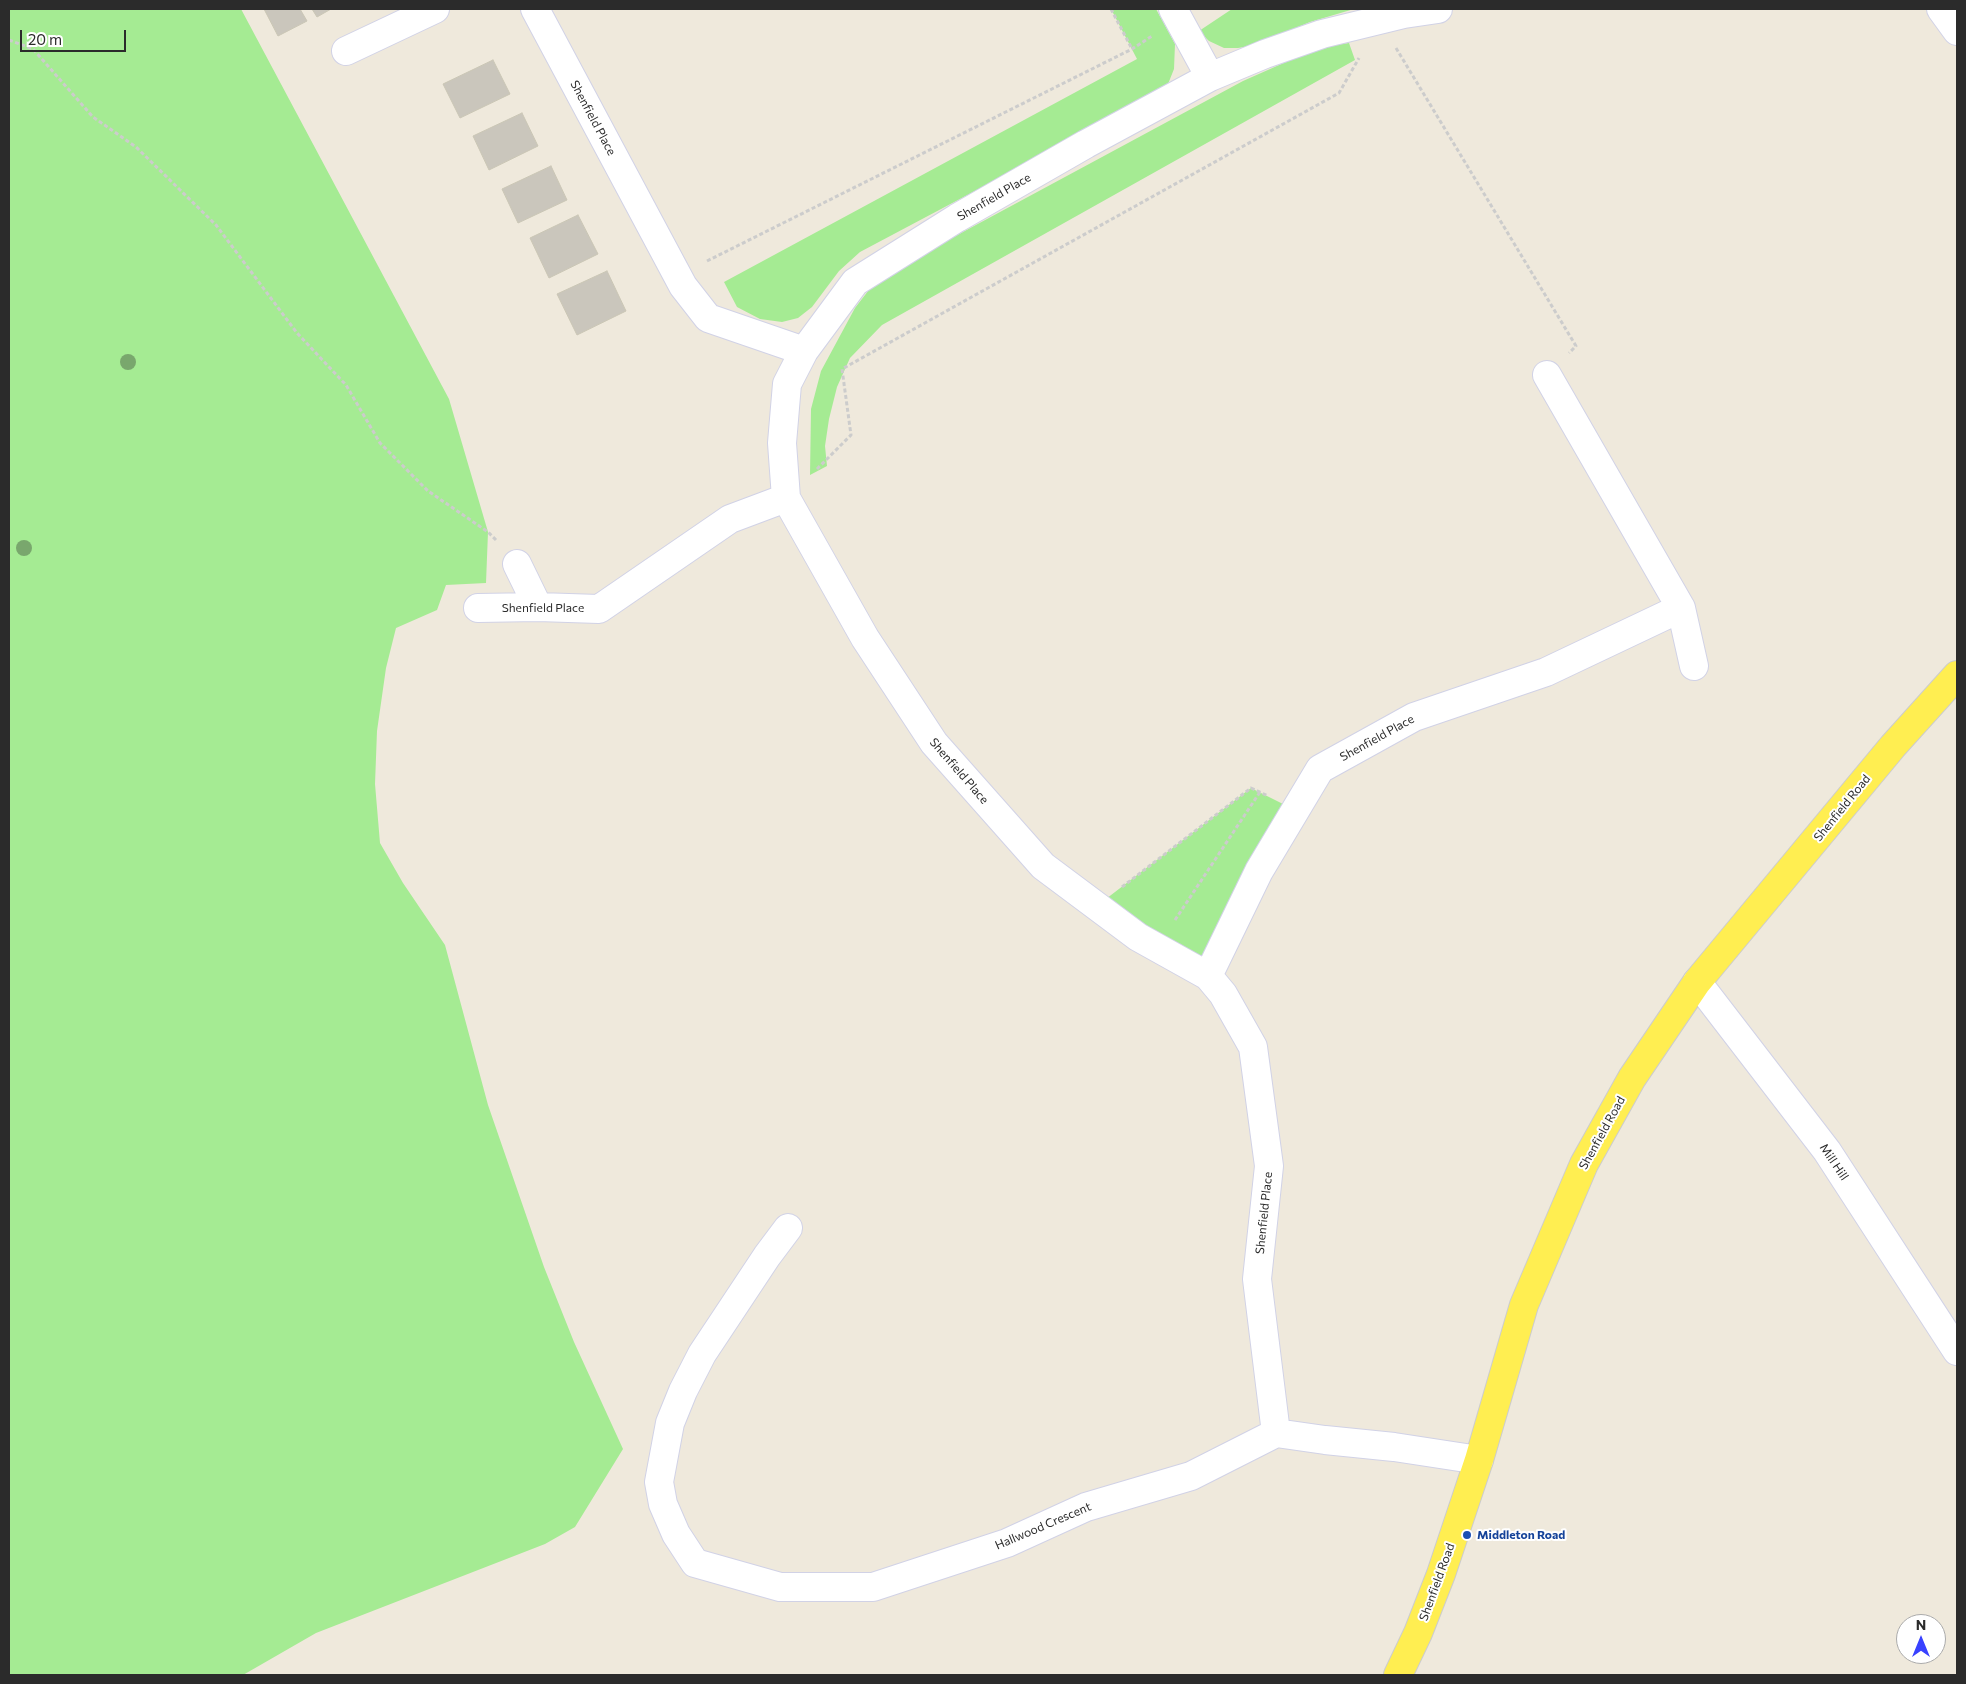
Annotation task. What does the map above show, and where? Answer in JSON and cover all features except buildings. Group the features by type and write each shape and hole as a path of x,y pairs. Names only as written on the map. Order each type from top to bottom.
{"main road":[{"name":"Shenfield Road","path":"1398,1675 1418,1633 1441,1574 1479,1460 1524,1305 1584,1164 1632,1078 1697,982 1893,746 1957,675"}],"street":[{"path":"346,52 435,9"},
{"name":"Shenfield Place","path":"535,9 677,276 708,318 804,351"},
{"name":"Shenfield Place","path":"1276,1433 1257,1279 1269,1166 1253,1046 1222,994 1208,976 1138,937 1043,866 934,743 865,638 786,498 782,443 787,384 804,351 855,282 966,213 1086,144 1210,77 1265,54 1322,34 1404,14 1438,9"},
{"path":"1941,9 1957,31"},
{"path":"1176,14 1210,77"},
{"path":"1547,375 1681,608 1694,666"},
{"name":"Shenfield Place","path":"478,608 599,609 730,519 786,498"},
{"path":"517,564 538,607"},
{"name":"Shenfield Place","path":"1208,976 1259,871 1320,769 1414,717 1546,672 1681,608"},
{"name":"Mill Hill","path":"1697,982 1827,1151 1957,1351"},
{"name":"Hallwood Crescent","path":"788,1228 767,1256 702,1354 683,1391 670,1423 659,1482 663,1504 676,1534 695,1563 780,1587 873,1587 1007,1543 1086,1507 1192,1476 1276,1433"},
{"path":"1276,1433 1394,1447 1479,1460"}],"path":[{"path":"1110,9 1132,49"},
{"path":"677,276 1132,49 1176,14"},
{"path":"786,498 851,435 842,369 1339,93 1380,20 1576,346 1547,375"},
{"path":"9,40 33,49 93,117 136,147 216,225 297,333 346,385 380,443 428,490 488,532 517,564"},
{"path":"1121,888 1251,788 1295,810"},
{"path":"1156,948 1260,792"}],"green space":[{"path":"9,9 241,9 449,399 488,532 486,583 446,585 437,610 396,628 386,668 377,731 375,784 380,843 403,883 445,945 488,1105 544,1267 574,1342 623,1449 575,1527 545,1544 316,1633 243,1675 9,1675"},
{"path":"1111,9 1156,9 1175,44 1174,69 1168,84 1154,96 860,252 839,271 812,307 798,318 782,322 760,319 737,307 724,282 1137,59"},
{"path":"1232,9 1354,9 1310,22 1255,45 1224,48 1209,41 1199,31"},
{"path":"1349,43 1355,60 882,325 850,358 837,387 829,419 825,446 827,466 810,475 811,409 821,371 855,308 875,282 898,267 1243,81 1304,54 1328,46"},
{"path":"1251,788 1295,810 1208,976 1098,905"}],"place":[{"name":"Middleton Road","path":"1467,1535"}]}
